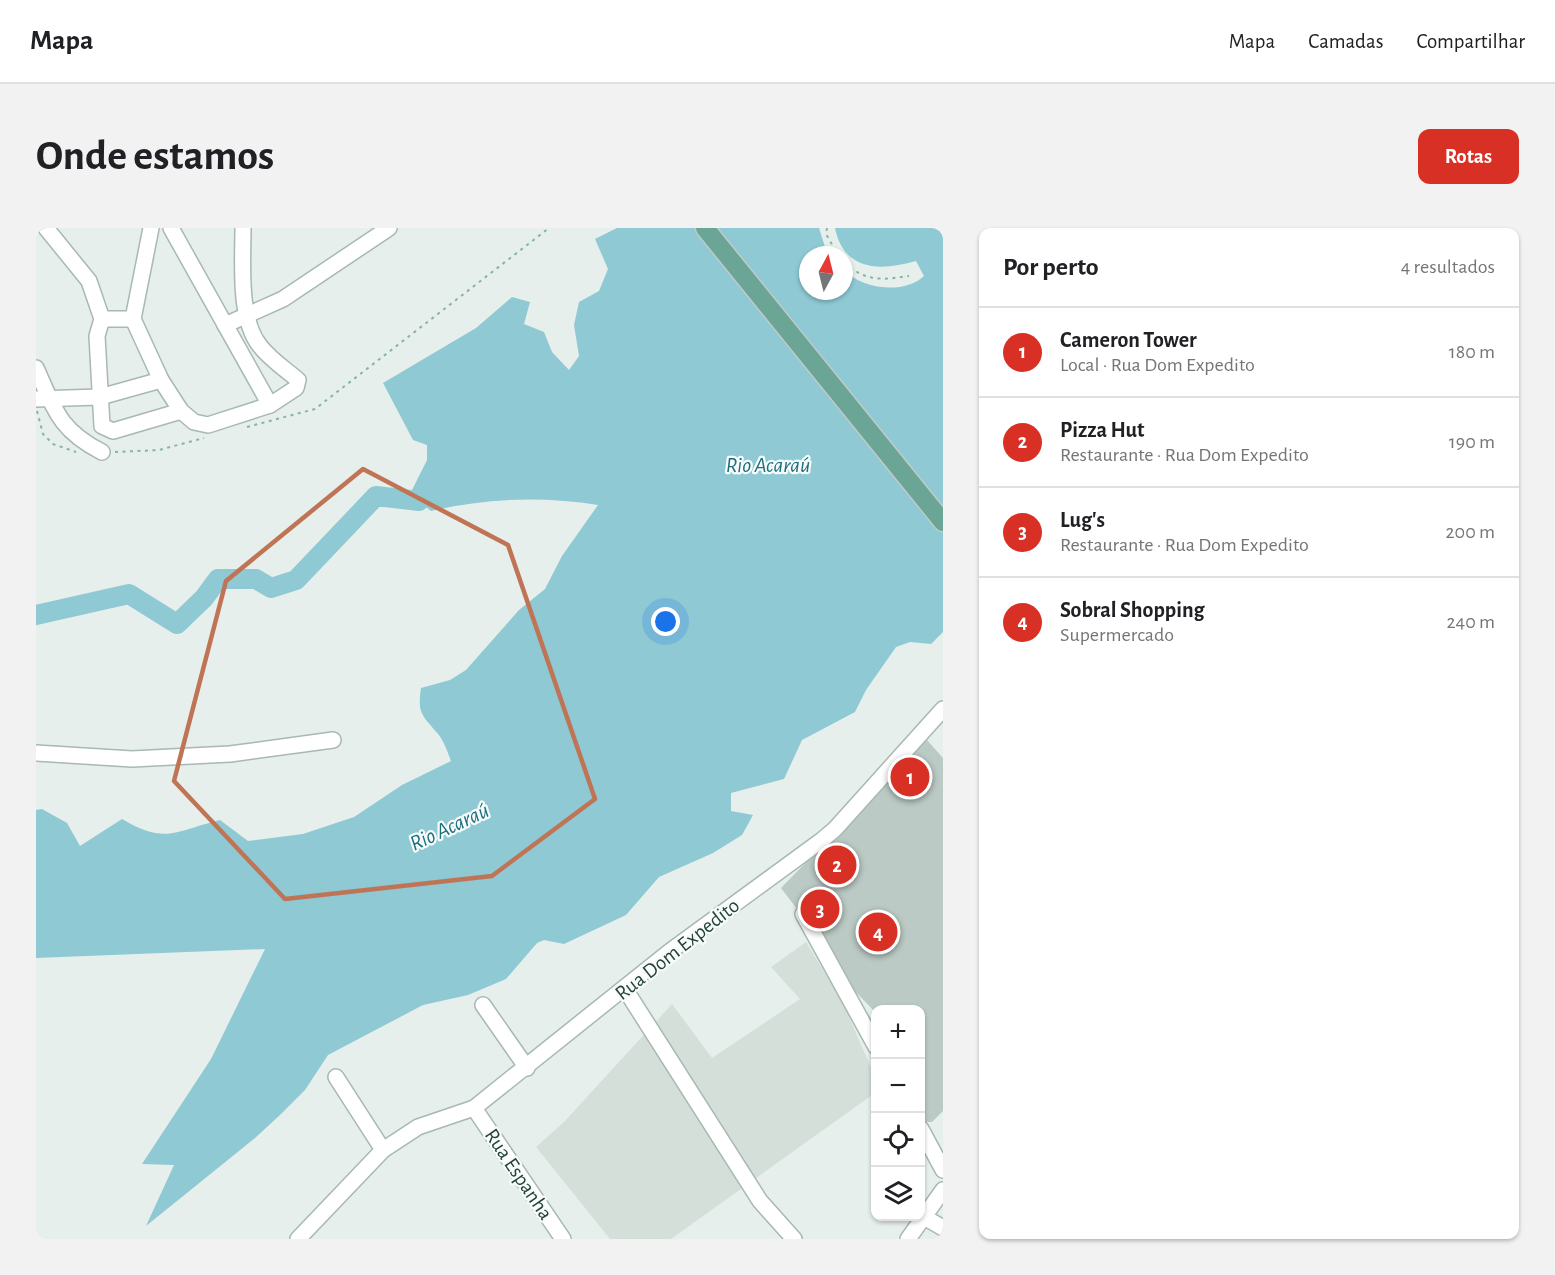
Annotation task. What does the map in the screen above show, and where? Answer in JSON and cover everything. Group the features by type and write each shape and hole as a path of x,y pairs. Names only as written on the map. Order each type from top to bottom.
{"main road":[{"path":"705,228 943,522"}],"street":[{"path":"46,228 88,281 102,319 97,336 102,426 109,431 182,411"},
{"path":"151,228 133,320 161,380 182,411 194,422 208,425 270,405 296,388 298,380 258,345 245,316 247,231"},
{"path":"171,228 270,405"},
{"path":"225,325 283,299 318,278 389,228"},
{"path":"102,319 133,320"},
{"path":"36,368 43,398 70,432 102,452"},
{"path":"43,398 100,397 161,380"},
{"name":"Rua Dom Expedito","path":"298,1239 383,1150 418,1126 474,1108 527,1068 669,952 835,829 943,710"},
{"path":"36,753 143,758 230,754 333,740"},
{"path":"803,914 871,1038"},
{"path":"625,989 760,1201 794,1239"},
{"path":"483,1005 527,1068"},
{"path":"336,1077 383,1150"},
{"name":"Rua Espanha","path":"474,1108 563,1239"},
{"path":"925,1136 943,1170"},
{"path":"908,1239 934,1222 943,1190"},
{"path":"920,1239 943,1207"}],"path":[{"path":"245,428 315,409 549,228"},
{"path":"827,228 826,234 833,246"},
{"path":"853,270 859,275 882,280 909,276"},
{"path":"102,452 159,450 213,436"}],"highlighted area":[{"path":"363,469 508,545 595,799 492,876 285,899 174,781 226,581"}],"shaded area":[{"path":"806,942 843,1003 871,1068 871,1096 671,1239 610,1239 536,1147 564,1122 672,1004 712,1058 800,999 771,967"}],"water":[{"name":"Rio Acaraú","path":"617,228 819,228 825,246 799,246 799,300 853,300 853,277 872,285 895,287 906,286 924,276 916,261 877,267 855,260 853,246 843,246 835,228 943,228 943,632 931,644 910,642 896,647 866,690 855,712 802,740 784,779 731,793 731,811 753,815 742,835 713,853 659,877 626,915 564,944 544,940 537,943 506,979 468,995 423,1005 328,1055 305,1090 280,1115 146,1226 174,1165 142,1164 211,1059 265,949 36,958 36,810 42,809 67,823 80,846 122,819 137,827 160,834 181,831 220,820 248,841 303,834 354,817 402,785 451,761 442,740 422,714 421,688 450,680 466,670 519,610 545,589 562,556 598,505 556,500 514,500 472,503 431,511 410,494 427,460 427,445 413,440 383,383 476,328 512,297 530,302 524,324 544,332 552,352 569,370 579,356 574,325 579,302 599,291 608,269 595,239"}],"building":[{"path":"926,739 943,758 943,1111 932,1122 925,1122 925,1005 871,1005 871,1008 829,964 813,930 781,888"}],"waterway":[{"path":"36,615 129,594 177,624 204,598 218,579 256,579 271,588 296,580 376,496 419,501"}],"place":[{"name":"Cameron Tower","path":"910,777"},
{"name":"Pizza Hut","path":"837,865"},
{"name":"Lug's","path":"820,909"},
{"name":"Sobral Shopping","path":"878,932"}]}
